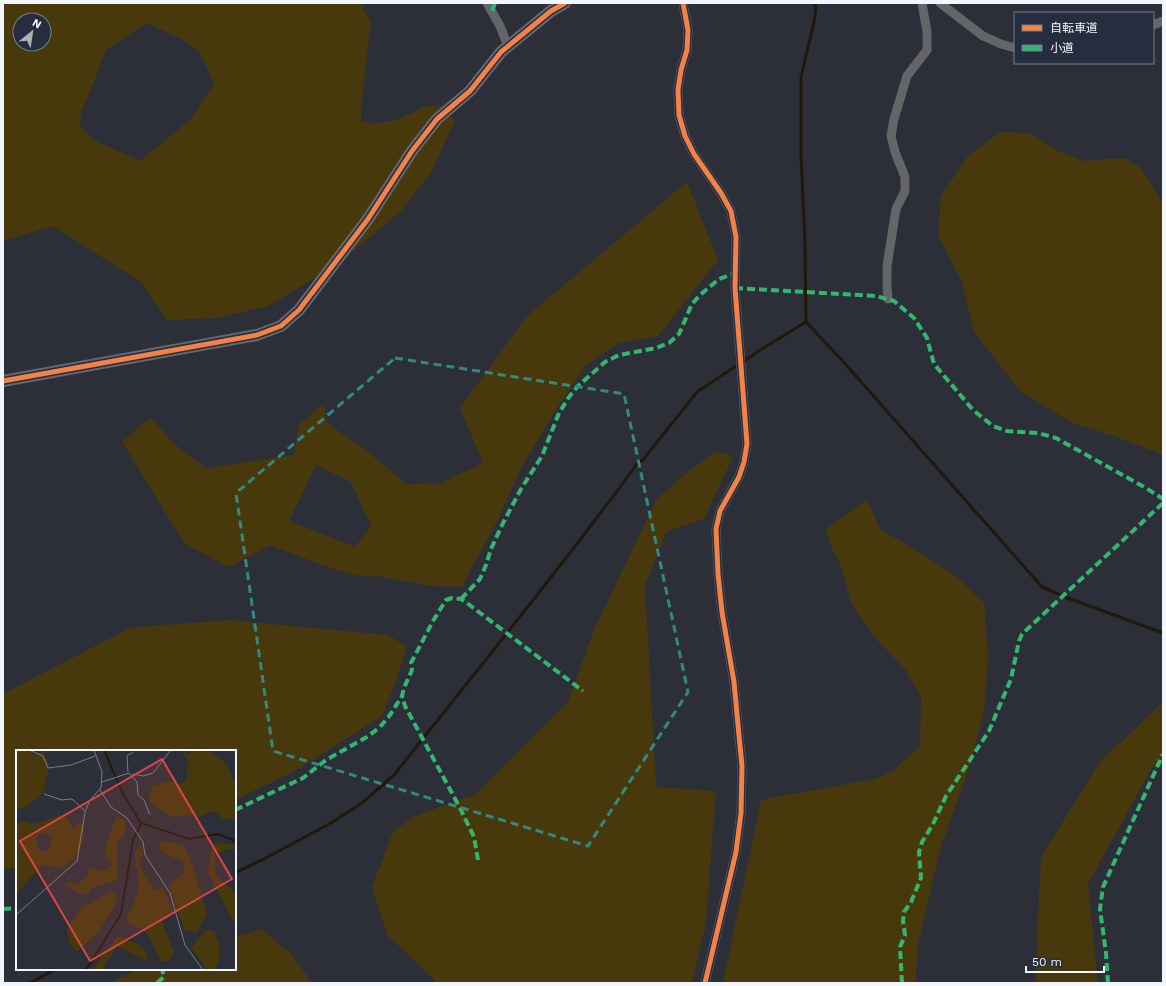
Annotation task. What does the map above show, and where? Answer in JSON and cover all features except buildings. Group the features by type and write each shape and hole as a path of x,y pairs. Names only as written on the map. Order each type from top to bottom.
{"street":[{"path":"487,3 500,26 508,46"},
{"path":"3,381 256,335 281,326 299,310 368,219 412,151 437,119 470,91 501,52 552,11 565,3"},
{"path":"683,3 688,30 687,50 681,70 678,90 679,115 685,136 694,154 721,193 731,211 736,237 735,288 747,444 744,462 739,477 720,511 716,529 718,574 722,612 734,682 742,766 741,805 736,852 705,983"},
{"path":"888,299 886,287 887,266 896,208 905,191 905,177 895,152 891,136 894,119 907,76 927,50 927,32 922,3"},
{"path":"940,3 983,36 1014,48"}],"highlighted area":[{"path":"395,358 624,394 688,692 588,846 273,751 236,493"}],"shaded area":[{"path":"3,3 360,3 371,22 362,98 361,121 373,124 399,119 426,106 441,106 455,121 431,172 401,211 338,264 268,306 216,318 167,320 141,282 53,226 3,241","holes":["147,23 184,40 200,53 214,83 191,119 140,161 92,139 80,126 81,111 106,50"]},
{"path":"1000,132 1030,133 1058,151 1084,161 1124,158 1141,168 1163,202 1163,457 1161,454 1117,437 1073,423 1021,392 974,332 961,280 938,235 941,196 968,156"},
{"path":"687,182 718,260 658,336 618,343 585,366 554,413 520,470 498,520 462,587 434,586 376,576 354,575 325,566 270,545 229,567 185,544 122,442 151,417 173,443 206,468 294,455 299,425 324,404 327,423 367,451 406,484 441,483 483,463 460,408 527,316","holes":["316,465 351,482 371,526 355,547 289,521"]},
{"path":"716,451 733,457 704,519 666,532 645,585 656,787 716,791 706,922 692,983 436,983 434,979 387,935 372,887 393,832 413,817 476,794 568,702 593,632 657,499 685,474"},
{"path":"867,500 880,529 957,577 984,603 988,656 984,710 969,769 941,846 919,940 915,983 723,983 761,800 875,779 894,770 920,746 921,696 905,669 876,639 852,605 841,566 830,544 826,529"},
{"path":"228,620 388,635 407,647 398,676 382,716 295,771 236,800 236,750 16,750 16,867 3,870 3,694 130,628"},
{"path":"1162,703 1163,767 1153,765 1088,884 1098,983 1035,983 1041,857 1100,762"},
{"path":"262,929 292,955 312,983 109,983 136,970 236,970 236,937"}],"waterway":[{"path":"815,3 816,7 814,22 801,77 801,155 805,244 806,322 840,358 1042,587 1163,633"},
{"path":"236,872 331,823 362,803 394,775 553,574 639,461 642,461 697,392 806,322"},
{"path":"30,983 54,970"}],"marked path":[{"path":"492,11 495,3"},
{"path":"461,599 480,579 502,525 521,489 542,456 559,413 578,386 605,362 619,355 656,348 669,343 679,334 692,304 700,295 719,279 735,273"},
{"path":"735,288 876,296 894,301 914,318 927,338 934,364 973,410 993,426 1007,431 1038,433 1056,438 1163,499"},
{"path":"902,983 900,947 905,935 903,921 904,912 911,902 921,878 919,852 922,842 933,824 946,796 989,731 1011,679 1019,641 1022,634 1163,503"},
{"path":"478,860 474,837 405,706 402,696 412,670 411,663 446,600 452,598 461,599 583,691"},
{"path":"236,810 303,778 326,760 367,737 380,727 390,715 402,696"},
{"path":"1108,983 1106,953 1100,909 1103,887 1163,754"},
{"path":"3,909 16,908"},
{"path":"157,983 164,977 162,970"}],"cycle path":[{"path":"3,381 257,335 281,326 299,310 368,219 412,151 437,119 470,91 501,52 551,11 565,3"},
{"path":"683,3 688,30 687,50 681,70 678,90 679,115 685,136 694,154 721,193 731,211 736,237 735,288 747,444 744,462 739,477 720,511 716,529 718,574 722,612 734,682 742,766 741,813 736,852 705,983"}]}
